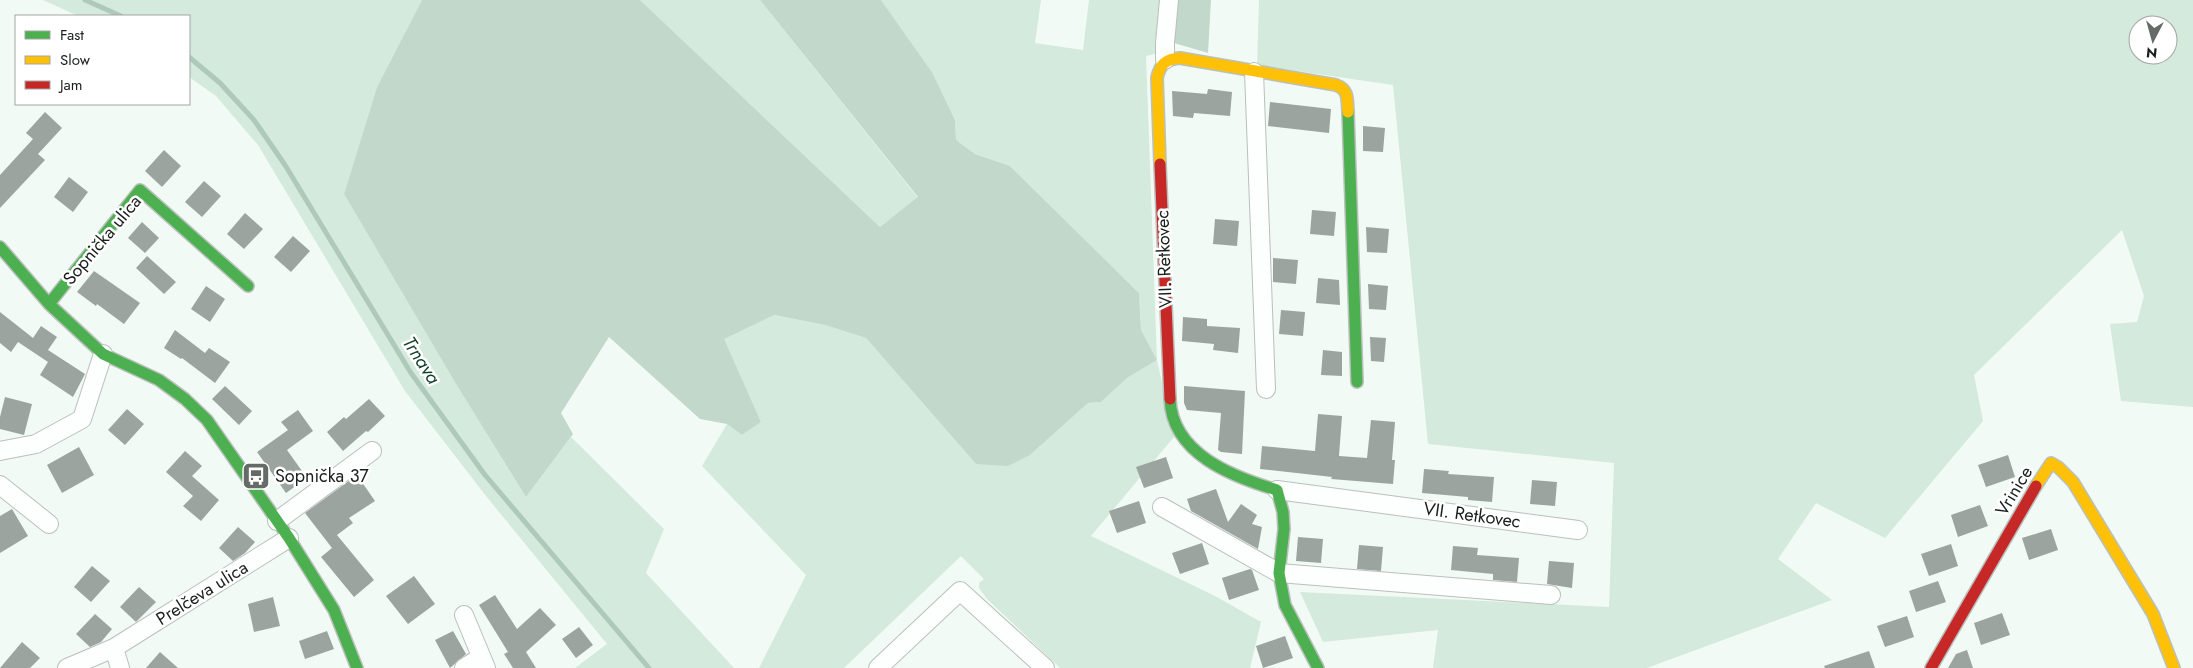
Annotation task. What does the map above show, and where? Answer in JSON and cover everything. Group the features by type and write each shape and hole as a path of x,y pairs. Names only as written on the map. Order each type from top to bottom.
{"street":[{"path":"1168,0 1165,60 1180,58 1336,85 1344,88 1347,93 1357,382"},
{"name":"VII. Retkovec","path":"1165,60 1159,66 1157,78 1170,406 1178,427 1190,447 1234,476 1278,490 1578,530"},
{"path":"1254,72 1266,389"},
{"name":"Sopnička ulica","path":"49,304 140,190 248,286"},
{"name":"Sopnička ulica","path":"0,247 49,304 103,354 159,380 185,399 206,420 290,538 334,610 357,668"},
{"path":"0,451 36,444 82,419 103,354"},
{"path":"277,521 372,451"},
{"name":"Vrinice","path":"1931,668 2051,463 2058,467 2073,482 2119,556 2153,614 2174,668"},
{"path":"0,485 49,524"},
{"path":"1278,490 1283,512 1284,528 1280,573 1286,605 1318,668"},
{"path":"1162,507 1280,573 1551,595"},
{"name":"Prelčeva ulica","path":"67,668 114,648 290,538"},
{"path":"878,668 960,591 1045,668"},
{"path":"464,615 483,663 464,668"},
{"path":"114,648 120,668"}],"green space":[{"path":"43,0 422,0 377,87 344,194 456,384 526,497 571,437 664,529 646,573 734,668 575,668 607,644 486,496 405,391 258,145 216,96 190,78 190,15 76,15"},
{"path":"422,0 640,0 880,227 918,197 760,0 881,0 932,72 955,120 956,140 975,154 1010,166 1139,293 1141,330 1157,360 1127,378 1101,402 1088,403 1030,455 1008,466 976,464 866,338 825,325 774,315 724,339 761,422 742,435 727,424 700,419 609,337 561,413 573,434 526,497 456,384 344,194 377,87"},
{"path":"640,0 760,0 918,198 880,227"},
{"path":"881,0 1041,0 1035,43 1083,50 1089,0 1163,0 1159,46 1155,54 1146,56 1157,360 1141,330 1139,293 1010,166 975,154 956,140 955,120 932,72"},
{"path":"1177,0 1211,0 1208,53 1174,43"},
{"path":"1259,0 2193,0 2193,407 2121,401 2110,324 2137,322 2144,296 2122,230 1974,375 1983,421 1885,538 1816,503 1778,559 1832,600 1647,668 1433,668 1438,630 1323,642 1300,592 1609,607 1614,463 1428,444 1393,85 1257,65"},
{"path":"773,315 825,325 866,338 976,464 1030,455 1088,403 1101,402 1127,378 1157,360 1174,437 1091,536 1215,596 1261,622 1250,668 1060,668 987,599 979,588 979,583 984,579 961,556 844,668 759,668 806,575 702,466 727,424 742,435 761,422 723,339"}],"building":[{"path":"1208,89 1232,92 1230,116 1194,113 1193,118 1173,116 1172,91 1207,94"},
{"path":"1270,102 1331,109 1329,133 1268,126"},
{"path":"45,112 62,128 38,154 45,160 0,208 0,175 33,139 26,133"},
{"path":"1363,126 1385,128 1383,152 1363,151"},
{"path":"164,150 181,166 162,187 145,171"},
{"path":"69,177 88,192 73,212 54,197"},
{"path":"204,181 221,196 202,217 185,202"},
{"path":"1312,210 1336,212 1334,236 1310,234"},
{"path":"245,213 263,229 244,249 227,234"},
{"path":"1215,219 1239,221 1237,246 1213,244"},
{"path":"142,222 159,238 145,253 128,238"},
{"path":"1366,227 1389,229 1387,253 1367,252"},
{"path":"293,236 310,251 291,272 274,257"},
{"path":"147,256 176,282 164,294 136,268"},
{"path":"1273,258 1298,260 1296,284 1273,282"},
{"path":"94,271 140,303 124,324 77,292"},
{"path":"1318,278 1339,280 1340,305 1316,303"},
{"path":"1368,284 1388,286 1386,310 1369,309"},
{"path":"206,286 225,299 210,322 191,309"},
{"path":"1281,310 1305,312 1303,336 1279,334"},
{"path":"0,312 33,338 41,326 57,337 48,350 85,374 73,397 40,375 48,362 18,342 11,352 0,343"},
{"path":"1183,317 1207,319 1207,326 1240,328 1238,353 1213,350 1214,344 1182,341"},
{"path":"175,330 205,353 209,348 230,362 215,383 182,358 164,348"},
{"path":"1370,337 1386,338 1384,362 1371,361"},
{"path":"1323,350 1342,352 1342,376 1321,375"},
{"path":"225,386 252,411 239,425 212,399"},
{"path":"1184,386 1245,391 1242,454 1218,450 1221,413 1187,410 1184,403"},
{"path":"5,397 32,404 24,435 0,429 0,417"},
{"path":"369,399 385,416 343,451 327,432 344,417 346,419"},
{"path":"127,409 144,424 125,445 108,430"},
{"path":"298,410 313,431 287,450 307,478 286,493 257,452 288,430 281,422"},
{"path":"1318,414 1342,416 1339,456 1367,458 1371,420 1395,422 1392,460 1395,460 1393,484 1331,479 1332,477 1260,469 1262,446 1315,451"},
{"path":"79,447 94,475 62,493 47,465"},
{"path":"185,451 202,466 192,476 219,500 201,521 183,506 193,496 166,472"},
{"path":"2008,455 2015,477 1986,487 1978,465"},
{"path":"1166,457 1173,478 1144,488 1136,467"},
{"path":"1424,469 1449,471 1448,474 1494,477 1492,502 1468,500 1468,497 1422,493"},
{"path":"357,475 375,501 349,518 353,523 337,535 374,580 354,597 321,557 332,548 305,513"},
{"path":"1532,480 1557,482 1555,506 1530,504"},
{"path":"1216,489 1228,522 1241,504 1257,515 1252,524 1262,527 1258,549 1191,511 1187,499"},
{"path":"1139,501 1146,523 1117,533 1109,511"},
{"path":"1980,505 1988,526 1958,537 1951,515"},
{"path":"12,509 28,536 0,553 0,516"},
{"path":"238,527 255,542 245,553 233,561 219,548"},
{"path":"2051,529 2058,550 2029,560 2022,538"},
{"path":"1298,537 1323,539 1321,563 1296,561"},
{"path":"1202,543 1209,564 1180,574 1172,553"},
{"path":"1951,544 1958,566 1929,576 1921,554"},
{"path":"1359,545 1383,547 1381,571 1357,569"},
{"path":"1453,546 1478,548 1477,555 1519,558 1517,582 1493,580 1493,574 1451,570"},
{"path":"1549,561 1574,563 1572,588 1547,584"},
{"path":"92,566 110,581 91,602 74,587"},
{"path":"1250,569 1259,590 1229,600 1222,578"},
{"path":"414,576 435,604 408,624 386,596"},
{"path":"1938,581 1946,602 1916,612 1909,591"},
{"path":"139,587 156,602 136,622 120,607"},
{"path":"495,595 517,629 540,608 556,625 526,652 536,668 513,668 504,654 508,652 479,605"},
{"path":"273,597 280,626 254,632 248,604"},
{"path":"2002,613 2010,635 1981,645 1974,623"},
{"path":"95,614 112,629 101,642 90,647 76,634"},
{"path":"1907,616 1914,637 1885,647 1877,626"},
{"path":"579,627 593,645 576,658 562,639"},
{"path":"327,631 334,649 305,659 299,641"},
{"path":"453,631 466,654 450,668 435,640"},
{"path":"1285,636 1293,658 1263,668 1256,646"},
{"path":"22,642 40,658 30,668 0,668"},
{"path":"1967,650 1973,668 1948,668 1956,654"},
{"path":"1869,651 1875,668 1825,668 1824,666"},
{"path":"160,652 178,668 146,668"}],"waterway":[{"name":"Trnava","path":"85,0 119,15"},
{"name":"Trnava","path":"190,58 220,83 254,120 285,165 411,373 485,475 649,668"}],"traffic: fast":[{"path":"1348,112 1357,382"},
{"path":"49,304 140,190 248,286"},
{"path":"0,247 49,304 103,354 159,380 185,399 207,420 289,538 334,610 357,668"},
{"path":"1170,399 1173,418 1181,435 1193,449 1224,470 1277,490 1283,512 1284,529 1279,573 1285,605 1318,668"}],"traffic: slow":[{"path":"1160,164 1157,78 1160,69 1167,61 1180,58 1336,85 1345,92 1348,112"},
{"path":"2036,486 2051,463 2058,467 2073,482 2153,614 2174,668"}],"traffic: jam":[{"path":"1160,164 1170,399"},
{"path":"1931,668 2036,486"}],"place":[{"name":"Sopnička 37","path":"256,476"}]}
